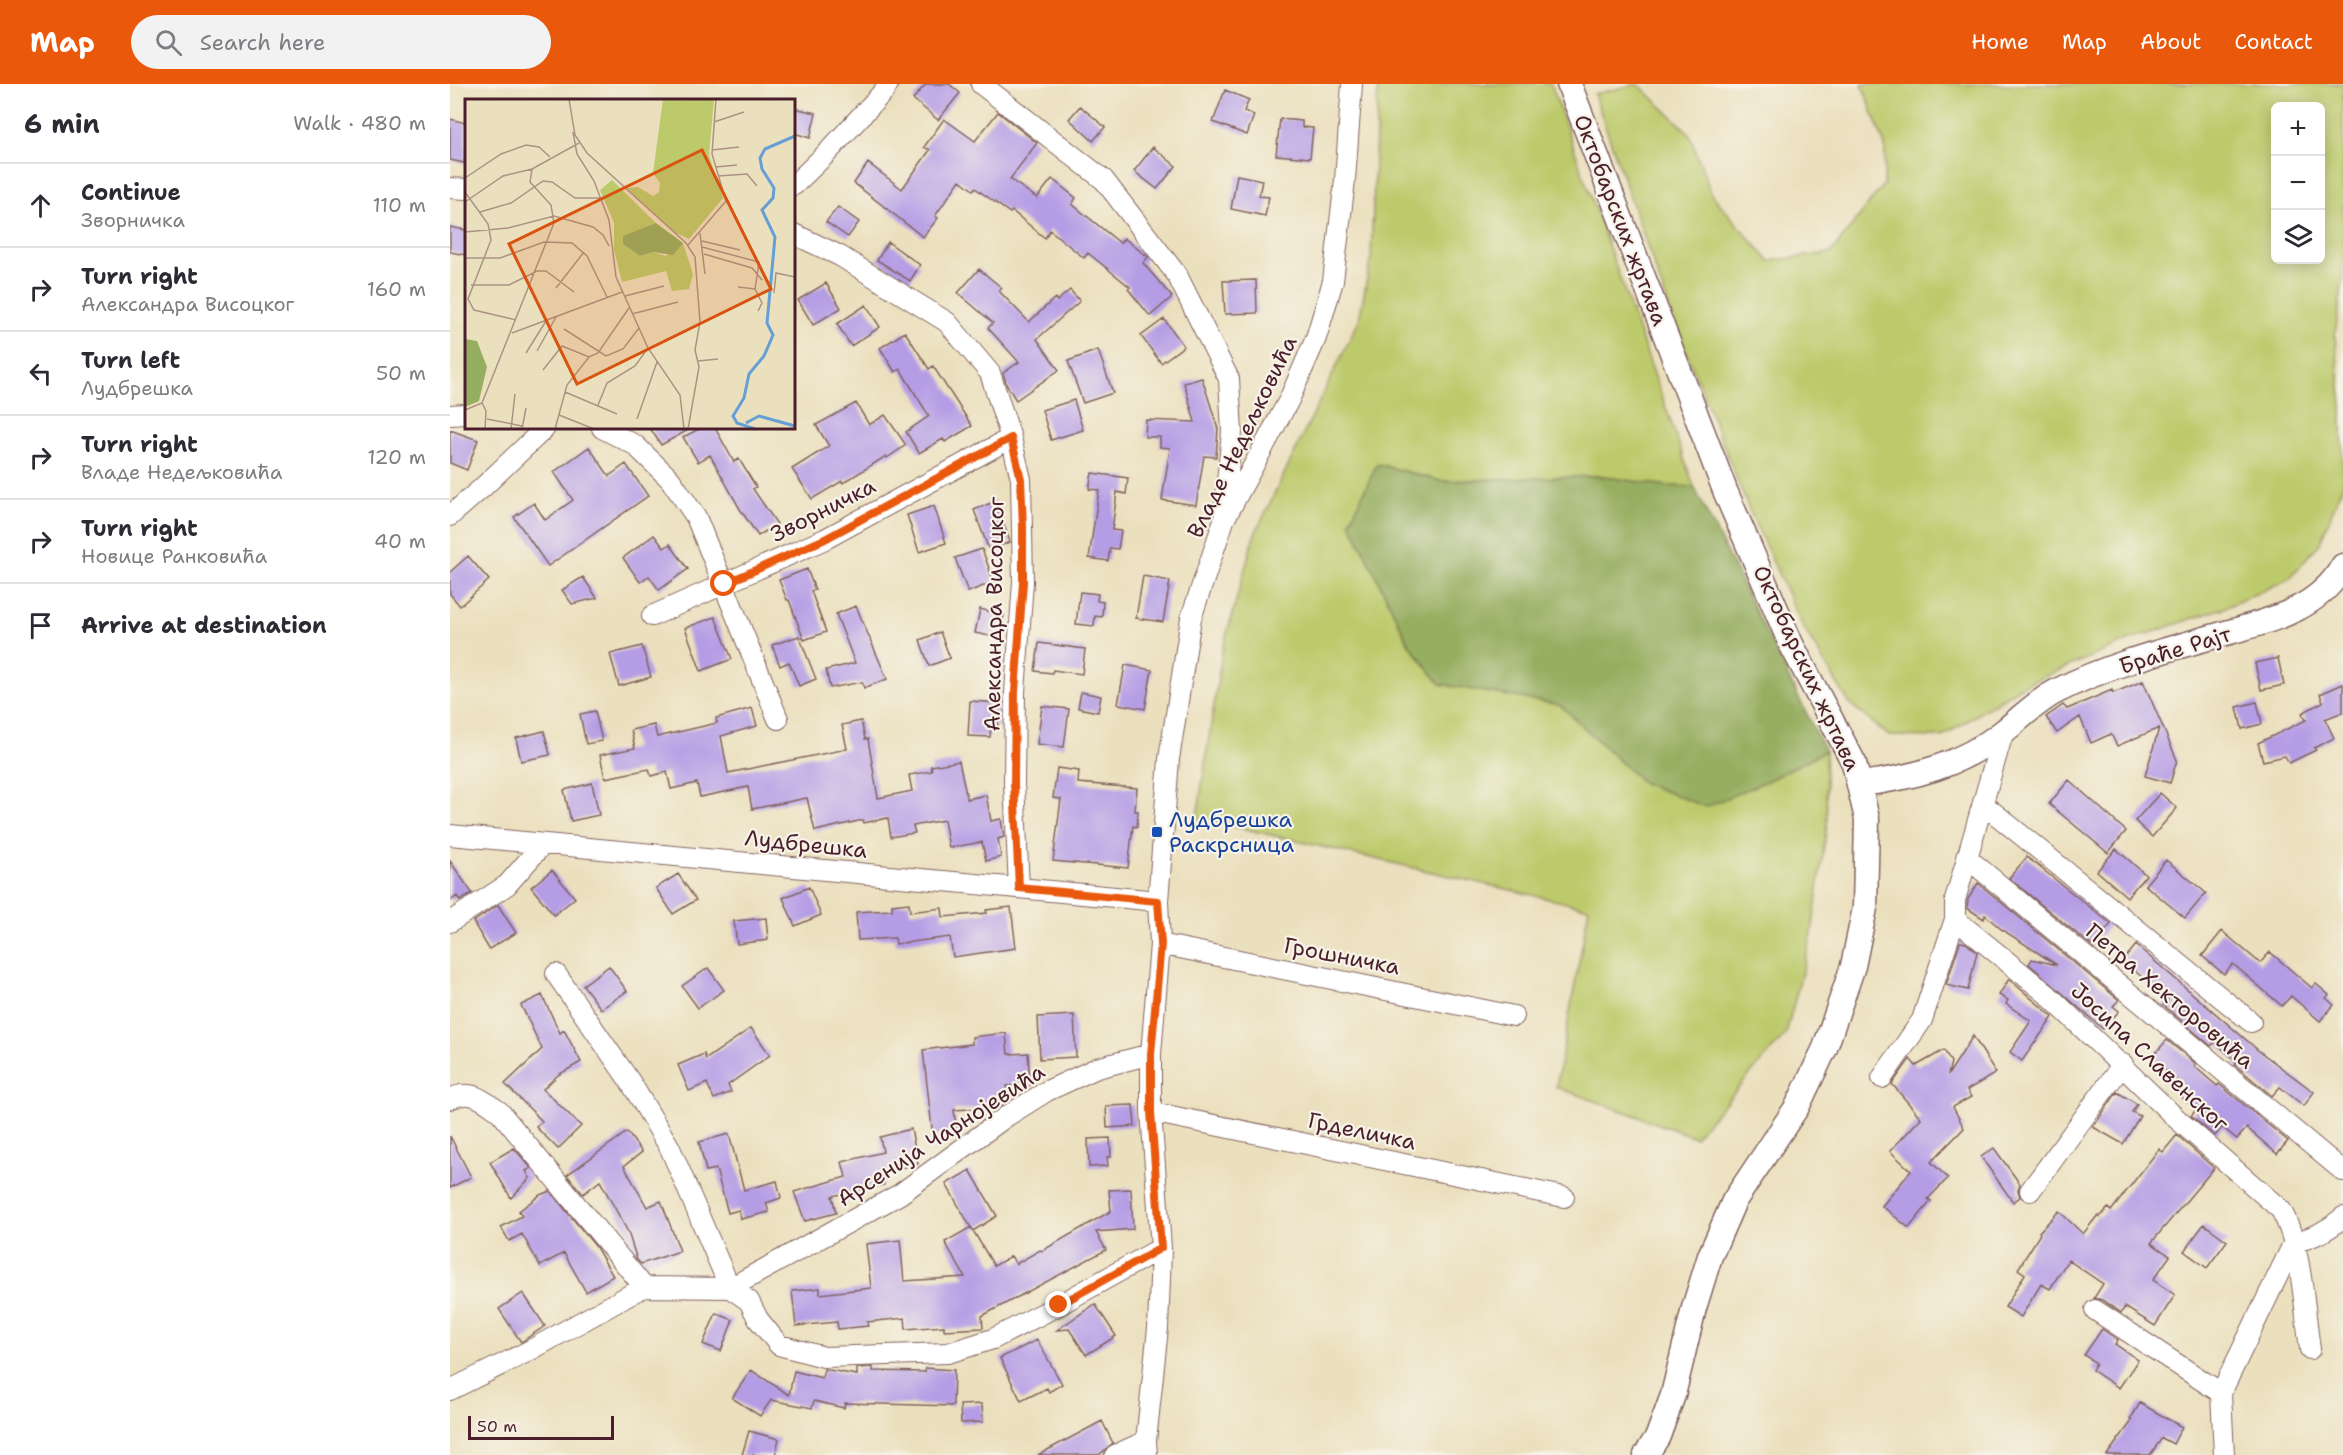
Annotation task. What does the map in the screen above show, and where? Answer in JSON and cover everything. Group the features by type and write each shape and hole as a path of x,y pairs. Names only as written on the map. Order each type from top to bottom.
{"street":[{"path":"795,184 834,145 888,84"},
{"path":"981,84 1104,180 1177,276 1229,379 1232,432 1224,520"},
{"name":"Владе Недељковића","path":"1146,1448 1158,1328 1161,1248 1151,1112 1151,1054 1161,944 1158,901 1169,759 1191,618 1224,520 1289,400 1316,338 1333,280 1345,180 1352,84"},
{"name":"Октобарских жртава","path":"1569,84 1726,493 1791,644 1854,763 1867,819 1868,866 1865,908 1852,966 1825,1048 1797,1107 1734,1201 1694,1308 1673,1395 1658,1436 1646,1455"},
{"path":"450,188 465,189"},
{"name":"Александра Висоцког","path":"795,234 840,256 947,322 990,373 1011,438 1021,479 1023,582 1015,715 1014,783 1019,888"},
{"path":"450,416 465,414"},
{"path":"450,516 544,429"},
{"path":"604,429 635,445 670,479 696,517 777,719"},
{"name":"Зворничка","path":"652,616 825,539 1011,438"},
{"name":"Браће Рајт","path":"1860,784 1915,775 1959,760 2003,733 2042,700 2070,684 2160,652 2261,623 2309,603 2332,582 2343,566"},
{"path":"1882,1078 1922,1020 1955,919 1955,900 1966,857 2003,733"},
{"path":"1959,760 1975,768 1988,784"},
{"path":"1983,804 2251,1023"},
{"name":"Лудбрешка","path":"450,835 1158,901"},
{"path":"450,922 507,885 542,845"},
{"name":"Петра Хекторовића","path":"1966,857 2343,1171"},
{"name":"Јосипа Славенског","path":"1955,919 2047,994 2123,1064 2178,1119 2274,1202 2288,1223 2294,1242 2310,1349"},
{"name":"Грошничка","path":"1161,944 1514,1016"},
{"path":"556,974 631,1083 669,1148 730,1288 749,1301 758,1319 779,1345 824,1357 948,1353 993,1339 1161,1248"},
{"name":"Арсенија Чарнојевића","path":"730,1288 900,1194 1007,1116 1047,1091 1097,1068 1151,1054"},
{"path":"2030,1191 2123,1064"},
{"path":"450,1100 456,1096 476,1095 500,1112 644,1287"},
{"name":"Грделичка","path":"1151,1112 1564,1197"},
{"path":"2224,1455 2221,1393 2294,1242 2310,1238 2326,1230 2343,1216"},
{"path":"450,1390 527,1352 644,1287 730,1288"},
{"path":"2095,1310 2221,1393"},
{"path":"1115,1455 1146,1448"}],"green space":[{"path":"1378,84 1551,84 1694,487 1667,486 1599,476 1441,481 1377,464 1350,522 1409,644 1440,684 1560,705 1643,783 1769,780 1825,751 1827,824 1812,933 1786,1034 1695,1137 1556,1087 1589,908 1197,818 1222,652 1254,536 1359,320 1371,258"},
{"path":"1638,84 1689,133 1712,195 1769,261 1831,253 1884,184 1885,146 1862,84 2343,84 2343,281 2335,335 2342,407 2343,484 2320,543 2289,579 2229,606 2133,639 2022,686 1942,737 1889,736 1849,703 1803,627 1750,512 1673,319 1594,94"},
{"path":"1377,464 1441,481 1599,476 1667,486 1694,487 1825,751 1769,780 1706,807 1643,783 1560,705 1440,684 1409,644 1350,522"}],"building":[{"path":"926,84 949,84 960,93 938,120 913,99"},
{"path":"1225,90 1249,100 1244,111 1254,115 1247,135 1213,122"},
{"path":"1080,106 1105,127 1093,141 1069,119"},
{"path":"795,108 816,113 810,138 795,133"},
{"path":"998,112 1037,143 1010,179 1037,198 1052,179 1076,198 1072,204 1120,243 1124,238 1148,257 1143,263 1172,297 1150,316 1128,289 1130,287 1088,253 1084,258 1050,230 1045,238 1012,211 1010,213 960,180 935,216 938,218 923,237 854,183 868,163 902,189 930,150 924,147 944,119 975,141"},
{"path":"450,119 465,123 465,158 464,163 450,160"},
{"path":"1280,119 1302,121 1302,127 1313,128 1310,158 1276,155"},
{"path":"1153,147 1176,166 1157,189 1134,171"},
{"path":"1237,175 1262,180 1259,196 1269,197 1265,216 1231,209"},
{"path":"838,207 859,222 848,237 826,222"},
{"path":"450,227 465,230 465,255 450,252"},
{"path":"888,242 920,265 910,281 877,260"},
{"path":"979,269 1002,288 999,291 1029,322 1055,298 1057,301 1070,290 1080,301 1037,339 1059,370 1016,400 1007,386 1003,373 1019,362 988,328 993,323 958,293"},
{"path":"1256,280 1257,313 1225,314 1223,281"},
{"path":"826,283 841,308 813,325 798,300"},
{"path":"866,305 880,327 851,346 837,324"},
{"path":"1164,319 1184,346 1161,363 1141,336"},
{"path":"905,332 929,369 933,366 972,426 945,442 943,439 919,453 906,432 929,416 900,369 895,372 880,348"},
{"path":"1098,350 1113,393 1083,403 1068,361"},
{"path":"1202,378 1218,429 1216,457 1204,456 1196,505 1162,500 1170,448 1160,447 1160,437 1145,437 1146,420 1195,422 1184,383"},
{"path":"1074,400 1083,430 1051,440 1042,410"},
{"path":"856,403 869,425 885,415 906,445 887,458 886,456 812,499 792,469 829,446 816,425"},
{"path":"651,429 690,429 661,445"},
{"path":"699,429 716,429 734,462 739,459 756,487 753,489 777,524 758,536 710,455 698,462 683,437"},
{"path":"450,430 478,440 467,470 450,463"},
{"path":"589,447 609,476 626,464 648,496 548,566 514,517 534,503 545,520 573,500 554,472"},
{"path":"1092,473 1128,478 1126,494 1117,492 1112,530 1121,531 1118,549 1110,548 1108,561 1089,558 1099,490 1089,489"},
{"path":"996,501 1010,542 989,550 974,510"},
{"path":"934,506 946,543 919,552 907,515"},
{"path":"654,535 664,548 670,544 688,569 659,590 649,576 640,582 623,558"},
{"path":"982,549 994,582 968,592 955,558"},
{"path":"468,556 489,580 460,606 450,594 450,572"},
{"path":"807,569 815,590 811,591 826,632 804,640 779,580"},
{"path":"1143,576 1170,581 1163,622 1136,618"},
{"path":"583,577 597,598 572,604 562,590"},
{"path":"1080,592 1098,594 1097,601 1103,602 1102,617 1095,616 1094,626 1076,624"},
{"path":"856,606 887,679 864,688 862,682 830,688 826,670 855,663 836,614"},
{"path":"980,609 1004,615 999,638 975,633"},
{"path":"715,617 732,659 701,671 685,628"},
{"path":"940,632 950,658 929,666 920,640"},
{"path":"799,636 816,679 799,686 789,662 780,666 772,645"},
{"path":"1039,643 1085,649 1082,674 1053,670 1052,673 1035,671"},
{"path":"642,646 651,677 619,686 610,654"},
{"path":"2278,658 2284,685 2261,690 2255,663"},
{"path":"1125,665 1152,670 1145,709 1118,704"},
{"path":"2143,681 2177,760 2170,783 2145,776 2159,728 2117,746 2111,734 2091,743 2080,717 2057,733 2046,717 2063,705 2067,709 2112,690 2113,693"},
{"path":"2343,684 2343,712 2325,719 2334,738 2289,763 2285,756 2263,761 2258,743 2306,720 2302,713 2323,702 2320,694"},
{"path":"1081,692 1101,696 1098,712 1078,708"},
{"path":"970,701 999,703 998,726 991,726 990,737 968,736"},
{"path":"2257,702 2262,724 2242,729 2237,707"},
{"path":"1042,706 1069,709 1064,747 1037,744"},
{"path":"752,708 757,726 721,736 728,773 847,749 842,725 861,721 865,739 868,739 878,798 912,791 909,775 932,771 931,766 959,761 967,799 986,795 991,821 1001,819 1004,837 998,839 1001,857 986,861 982,842 949,848 944,820 913,826 915,833 891,837 888,818 863,823 863,820 815,831 807,798 752,809 748,787 700,797 697,783 671,789 667,772 651,776 649,769 605,778 600,755 635,748 631,730 654,725 657,737 717,723 716,718"},
{"path":"595,711 602,741 586,744 580,714"},
{"path":"544,731 550,755 521,761 516,738"},
{"path":"1057,768 1079,771 1078,783 1137,788 1135,811 1138,811 1137,827 1133,826 1128,868 1053,861 1061,799 1053,798"},
{"path":"2069,780 2126,831 2108,853 2049,804"},
{"path":"592,783 599,815 571,821 564,790"},
{"path":"2160,793 2177,808 2152,837 2135,821"},
{"path":"2116,849 2146,875 2127,897 2097,871"},
{"path":"2027,857 2111,924 2092,946 2009,878"},
{"path":"2166,860 2206,893 2185,918 2145,885"},
{"path":"450,861 472,893 460,901 457,896 450,901"},
{"path":"552,870 575,898 554,915 531,887"},
{"path":"678,874 696,900 673,914 656,888"},
{"path":"1978,883 2119,1000 2113,1006 2119,1011 2103,1029 2029,964 2032,959 2057,965 2001,929 1985,915 1984,919 1967,908 1968,899"},
{"path":"809,887 821,915 795,926 783,898"},
{"path":"909,903 910,912 942,908 943,917 987,913 986,910 1011,907 1016,948 953,957 950,937 896,944 895,938 858,940 856,912 892,910 892,905"},
{"path":"498,905 516,933 489,949 473,922"},
{"path":"766,918 768,940 737,944 734,921"},
{"path":"2222,931 2260,963 2270,952 2312,988 2316,984 2329,995 2326,998 2334,1005 2320,1021 2291,996 2282,1006 2233,964 2224,974 2202,956"},
{"path":"1960,942 1966,943 1977,952 1968,990 1946,985"},
{"path":"2136,945 2259,1051 2314,1092 2304,1106 2280,1087 2272,1096 2235,1065 2237,1062 2215,1042 2211,1046 2163,1005 2168,999 2123,961"},
{"path":"609,966 627,991 601,1009 583,985"},
{"path":"708,968 724,990 698,1008 682,986"},
{"path":"2009,979 2053,1017 2022,1061 2010,1052 2031,1021 2006,1004 2008,1000 1999,995"},
{"path":"542,995 560,1033 564,1030 581,1062 558,1075 543,1089 581,1126 558,1149 536,1127 542,1121 505,1084 542,1049 521,1005"},
{"path":"1074,1015 1076,1057 1040,1059 1038,1017"},
{"path":"751,1028 770,1055 728,1085 731,1092 714,1099 707,1083 689,1091 678,1065 704,1054 706,1059"},
{"path":"1006,1033 1008,1054 1028,1053 1030,1085 1007,1086 1008,1101 999,1107 954,1110 957,1134 933,1137 923,1050 972,1044 972,1037"},
{"path":"1973,1036 1996,1073 1967,1090 1971,1097 1953,1107 1964,1128 1931,1162 1948,1178 1928,1199 1931,1201 1909,1228 1882,1206 1911,1171 1890,1151 1921,1118 1892,1084 1910,1059 1916,1066 1944,1050 1951,1062 1948,1075"},
{"path":"2167,1040 2196,1064 2194,1066 2217,1086 2219,1084 2288,1141 2277,1154 2247,1128 2237,1139 2222,1127 2215,1136 2191,1116 2196,1110 2173,1089 2179,1083 2151,1058"},
{"path":"2117,1092 2137,1104 2132,1112 2140,1116 2123,1144 2093,1127"},
{"path":"1133,1105 1135,1126 1107,1128 1106,1106"},
{"path":"911,1129 918,1164 882,1172 884,1185 832,1196 836,1213 805,1221 794,1192 846,1177 842,1162 883,1152 880,1137"},
{"path":"627,1132 642,1152 624,1166 647,1207 661,1201 680,1251 641,1264 637,1260 628,1232 600,1181 583,1194 567,1175"},
{"path":"729,1134 744,1190 777,1181 781,1198 766,1203 769,1212 741,1219 739,1210 728,1213 716,1169 706,1171 699,1142"},
{"path":"2177,1135 2214,1168 2151,1243 2170,1256 2153,1280 2175,1295 2155,1326 2125,1307 2121,1313 2102,1300 2094,1298 2103,1284 2068,1260 2050,1289 2041,1284 2021,1317 2005,1307 2025,1274 2018,1269 2040,1234 2039,1232 2059,1211 2083,1234 2098,1215 2100,1217 2108,1208 2111,1211 2159,1149 2163,1152"},
{"path":"450,1136 471,1177 450,1188"},
{"path":"1110,1138 1111,1157 1107,1157 1108,1166 1089,1167 1088,1139"},
{"path":"514,1148 531,1168 526,1171 530,1178 511,1198 490,1162"},
{"path":"1994,1148 2020,1184 2018,1190 2020,1197 2013,1202 1981,1157"},
{"path":"970,1170 997,1216 973,1231 946,1184"},
{"path":"1131,1189 1133,1229 1096,1232 1106,1250 982,1316 983,1328 944,1330 944,1326 906,1329 905,1318 867,1322 868,1326 838,1329 837,1322 796,1326 792,1291 820,1288 820,1294 871,1288 866,1244 900,1240 904,1281 965,1277 945,1242 971,1227 994,1266 1011,1256 1016,1264 1111,1211 1109,1190"},
{"path":"550,1191 596,1247 613,1276 586,1292 564,1253 540,1266 522,1234 509,1241 501,1227 522,1216 519,1211 540,1195"},
{"path":"2204,1224 2227,1241 2207,1268 2184,1251"},
{"path":"523,1293 545,1326 521,1342 499,1309"},
{"path":"1095,1304 1116,1336 1086,1355 1069,1329 1057,1330"},
{"path":"716,1313 733,1320 721,1351 703,1344"},
{"path":"2102,1329 2118,1340 2115,1344 2138,1360 2119,1388 2092,1370 2096,1363 2084,1355"},
{"path":"1037,1340 1062,1384 1049,1392 1047,1388 1021,1401 1000,1358"},
{"path":"873,1367 873,1371 925,1372 925,1368 954,1370 953,1406 845,1403 844,1408 814,1401 812,1408 771,1400 760,1416 732,1398 751,1370 789,1395 794,1371 822,1378 824,1369 857,1375 857,1368"},
{"path":"2140,1403 2182,1427 2173,1444 2162,1438 2150,1455 2107,1455 2132,1421 2130,1420"},
{"path":"982,1404 983,1422 961,1423 960,1405"},
{"path":"1102,1421 1113,1443 1099,1455 1038,1455"},
{"path":"749,1431 779,1439 775,1455 742,1455"}],"place":[{"name":"Лудбрешка Раскрсница","path":"1157,832"}],"route":[{"path":"724,584 825,539 1011,438 1021,479 1023,527 1023,582 1015,692 1014,783 1019,888 1158,901 1161,944 1151,1054 1151,1112 1161,1248 1059,1305"}]}
